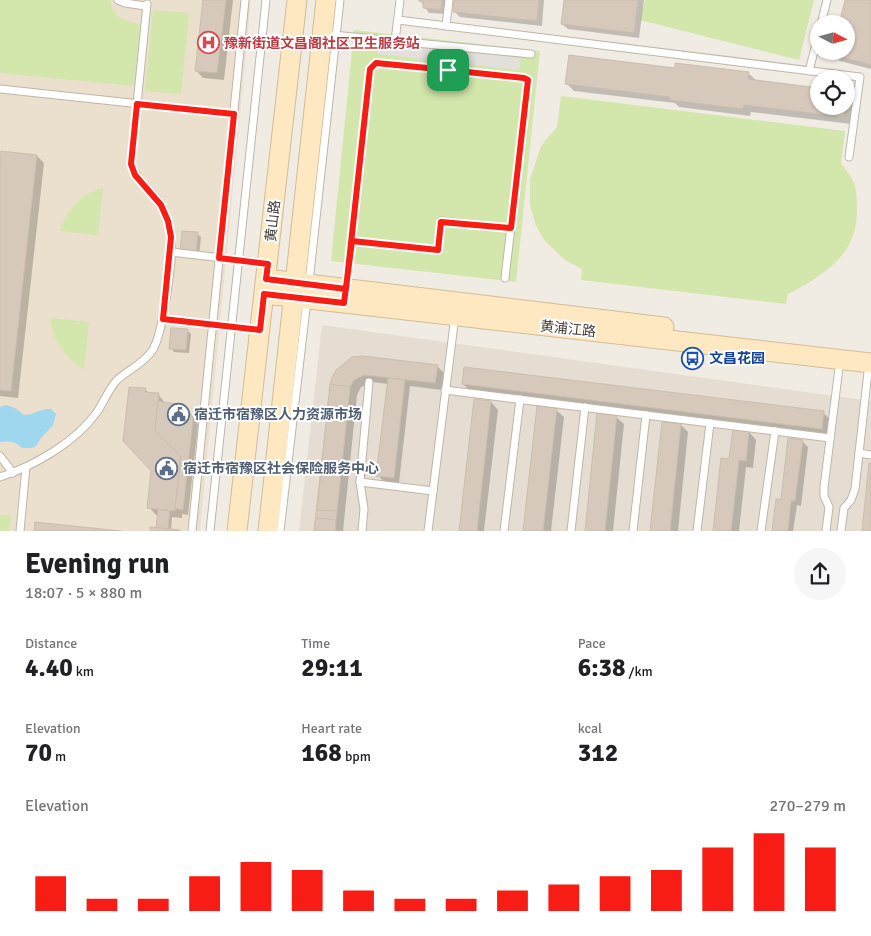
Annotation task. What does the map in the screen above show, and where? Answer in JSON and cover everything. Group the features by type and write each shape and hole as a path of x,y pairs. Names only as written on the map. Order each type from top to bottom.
{"street":[{"name":"黄山路","path":"237,531 297,0"},
{"name":"黄山路","path":"268,531 301,291 330,34 326,0"},
{"name":"黄浦江路","path":"266,279 301,291 870,359"},
{"name":"黄浦江路","path":"345,296 455,316 840,359 870,359"}],"lane":[{"path":"0,477 26,467 54,451 81,430 97,412 109,390 117,381 142,362 152,350 163,319 171,252 168,221 161,205 135,175 131,164 146,5 126,3 118,0"},
{"path":"192,531 245,0"},
{"path":"210,531 266,0"},
{"path":"340,0 330,34 531,54"},
{"path":"395,41 400,0"},
{"path":"446,26 449,0"},
{"path":"823,15 827,0"},
{"path":"398,20 860,77 849,157"},
{"path":"809,71 812,60"},
{"path":"345,296 370,69 376,63 524,78 528,80 505,278"},
{"path":"0,89 234,114"},
{"path":"352,241 438,250 441,222 511,228"},
{"path":"171,252 238,260 266,279"},
{"path":"280,531 301,291"},
{"path":"428,531 455,316"},
{"path":"163,319 260,330"},
{"path":"826,531 828,507 824,496 824,487 840,359"},
{"path":"841,531 844,508 852,500 855,489 870,359"},
{"path":"362,531 364,509 360,482 369,382"},
{"path":"446,390 830,438"},
{"path":"504,531 520,399"},
{"path":"572,531 586,407"},
{"path":"633,531 646,415"},
{"path":"697,531 710,423"},
{"path":"761,531 775,431"},
{"path":"859,453 871,455"},
{"path":"0,456 13,473"},
{"path":"20,531 26,467"},
{"path":"360,482 433,491"}],"shaded area":[{"path":"0,0 251,0 200,531 0,531"},
{"path":"378,43 521,58 520,70 377,54"},
{"path":"322,325 871,401 871,531 299,531"}],"green space":[{"path":"0,0 110,0 111,6 120,18 140,24 134,86 0,73"},
{"path":"645,0 814,0 799,60 640,20"},
{"path":"153,10 189,13 181,94 145,91"},
{"path":"354,30 540,51 516,282 331,261"},
{"path":"561,96 845,131 841,163 854,184 857,201 856,225 852,239 845,251 826,271 788,294 786,304 581,280 582,269 565,260 545,241 536,226 530,205 530,179 541,146 557,127"},
{"path":"103,188 98,235 60,231 66,216 82,198"},
{"path":"50,318 89,322 84,369 71,360 61,348 51,326"},
{"path":"0,515 11,516 9,531 0,531"}],"water":[{"path":"6,405 15,408 24,415 51,409 56,414 53,425 36,446 32,448 22,448 12,442 0,442 0,407"}],"building":[{"path":"203,0 226,0 217,73 195,71"},
{"path":"419,0 442,0 441,10 423,8 423,2"},
{"path":"454,0 539,0 537,21 453,12"},
{"path":"564,0 638,0 634,33 561,24"},
{"path":"845,0 871,0 871,65 853,60 855,60 855,15 841,15"},
{"path":"569,55 675,68 675,63 749,72 748,79 810,87 810,113 744,105 743,109 670,100 670,97 565,84"},
{"path":"827,115 844,115 844,117"},
{"path":"1,151 37,155 11,391 0,390"},
{"path":"182,231 198,232 196,253 180,251"},
{"path":"171,328 188,329 186,350 169,349"},
{"path":"363,356 438,365 435,383 364,375 354,380 350,387 335,531 314,531 331,380 336,370 352,357"},
{"path":"464,367 824,411 822,429 462,384"},
{"path":"388,378 405,380 394,478 376,476"},
{"path":"330,384 350,387 337,511 317,510"},
{"path":"129,387 146,388 145,392 159,393 155,432 181,456 175,511 147,508 151,471 123,441"},
{"path":"474,399 491,401 477,531 459,531"},
{"path":"158,401 182,405 187,408 193,419 183,510 175,508 181,456 155,432"},
{"path":"537,406 557,408 543,531 523,531"},
{"path":"597,413 617,415 605,531 585,531"},
{"path":"662,422 681,424 670,531 650,531"},
{"path":"733,429 749,431 746,461 739,460 731,531 713,531 721,458 729,459"},
{"path":"788,438 803,440 795,501 791,501 788,531 772,531 776,499 781,499"},
{"path":"869,463 871,463 871,531 862,531"},
{"path":"158,509 170,511 168,529 156,528"},
{"path":"316,518 336,520 335,531 314,531"},
{"path":"35,522 121,531 34,531"},
{"path":"150,527 180,530 180,531 150,531"}],"place":[{"name":"豫新街道文昌阁社区卫生服务站","path":"208,43"},
{"name":"文昌花园","path":"693,358"},
{"name":"宿迁市宿豫区人力资源市场","path":"178,414"},
{"name":"宿迁市宿豫区社会保险服务中心","path":"167,468"}],"route":[{"path":"376,63 448,70 528,80 511,228 441,222 438,250 352,241 348,276 344,303 264,294 260,330 163,319 171,237 168,221 161,205 142,185 135,175 131,164 137,104 234,114 219,258 268,264 266,279 346,289 370,69 376,63"}]}
